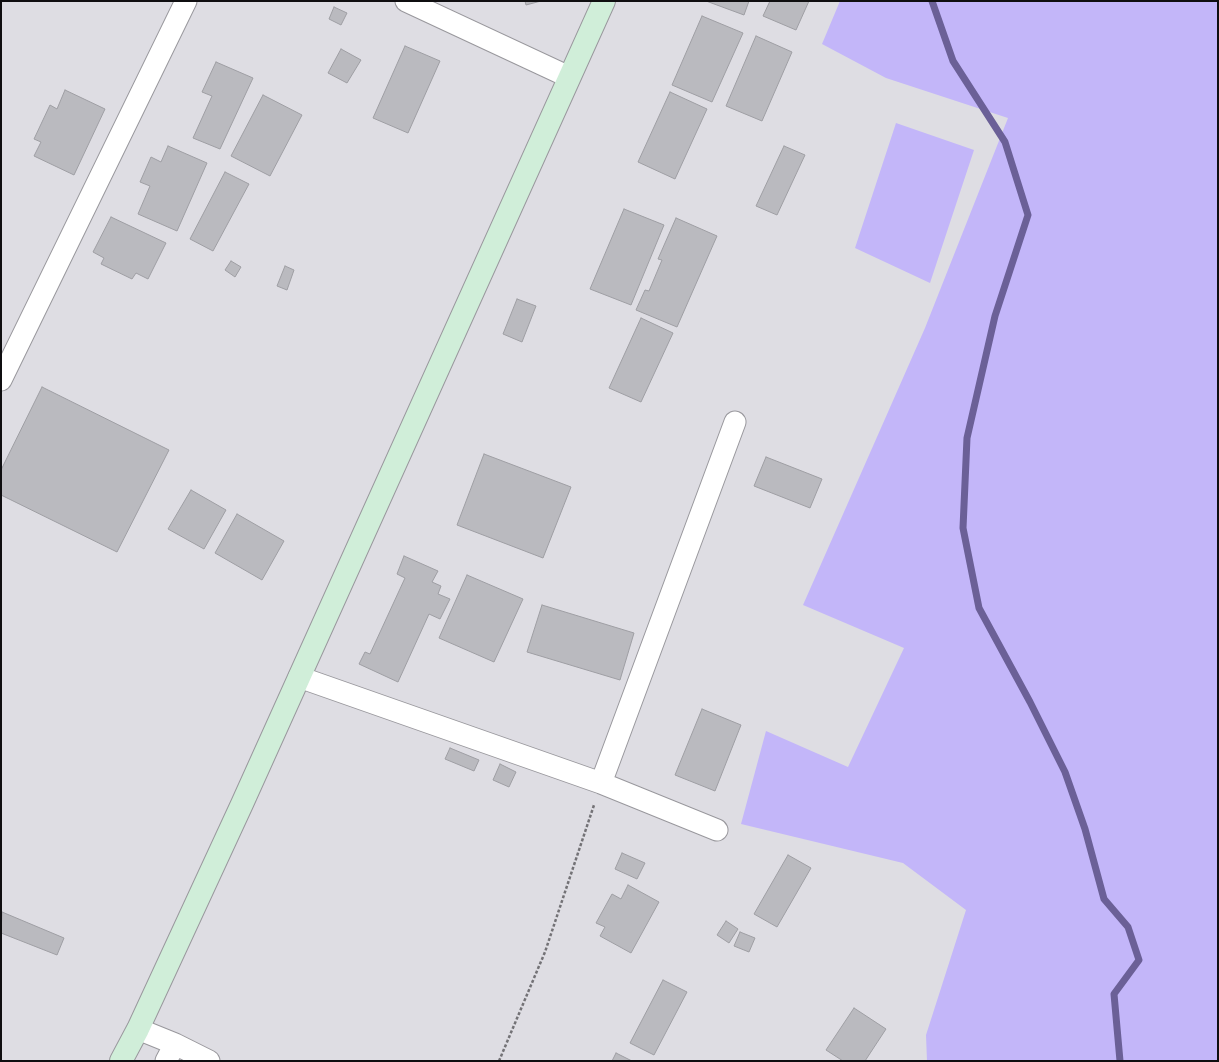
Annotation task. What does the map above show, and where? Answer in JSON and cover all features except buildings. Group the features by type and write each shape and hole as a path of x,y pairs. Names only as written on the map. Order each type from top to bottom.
{"street":[{"path":"1,380 186,1"},
{"path":"406,1 569,77"},
{"path":"121,1061 138,1028 299,677 604,1"},
{"path":"601,783 735,422"},
{"path":"299,677 601,783 718,830"},
{"path":"138,1028 171,1052 209,1061"}],"path":[{"path":"498,1061 545,952 601,783"}],"shaded area":[{"path":"840,1 1218,1 1218,1061 927,1061 926,1035 966,910 903,863 741,824 766,731 848,767 904,648 803,605 925,328 1008,118 886,78 822,44"},
{"path":"896,123 974,150 930,283 855,248"}],"waterway":[{"path":"932,1 953,61 1005,142 1028,215 995,316 967,438 963,528 979,608 1030,702 1065,772 1085,829 1104,899 1128,927 1139,960 1114,994 1120,1061"}]}
